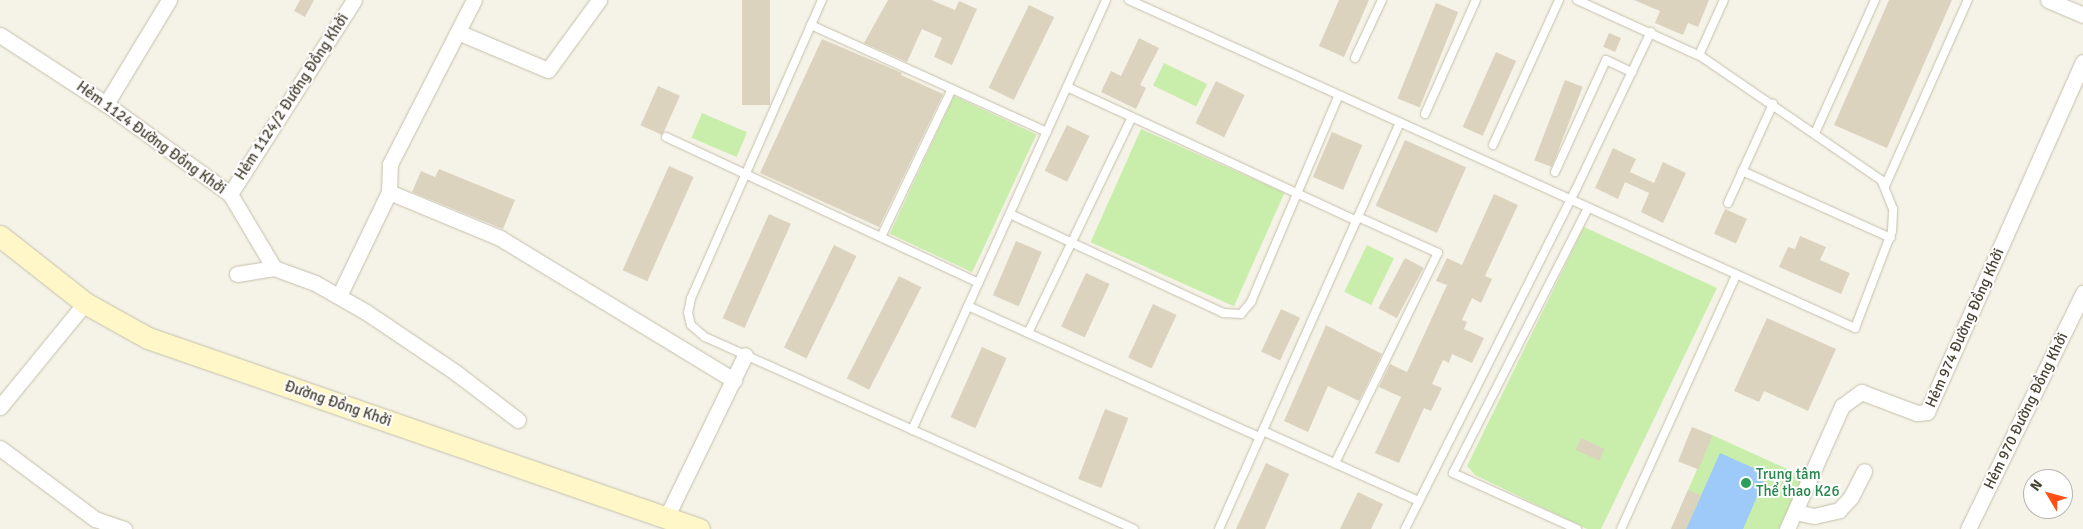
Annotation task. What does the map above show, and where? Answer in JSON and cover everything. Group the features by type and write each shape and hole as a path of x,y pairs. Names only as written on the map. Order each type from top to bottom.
{"main road":[{"name":"Đường Đồng Khởi","path":"0,236 85,303 148,338 699,529"}],"street":[{"path":"106,104 168,0"},
{"name":"Hẻm 1124/2 Đường Đồng Khởi","path":"230,194 354,0"},
{"path":"339,296 389,192 390,164 460,33 474,0"},
{"path":"460,33 548,70 599,0"},
{"path":"2048,0 2083,15"},
{"name":"Hẻm 1124 Đường Đồng Khởi","path":"0,35 106,104 230,194 274,268"},
{"name":"Hẻm 974 Đường Đồng Khởi","path":"1787,529 1842,406 1861,392 1922,414 1927,412 2083,62"},
{"path":"389,192 500,238 734,380"},
{"path":"237,274 274,268 339,296 455,372 518,420"},
{"name":"Hẻm 970 Đường Đồng Khởi","path":"1968,529 2083,293"},
{"path":"0,407 85,303"},
{"path":"666,518 745,355"},
{"path":"0,448 91,524 124,529"},
{"path":"1795,512 1814,516 1839,510 1851,496 1864,472"}],"lane":[{"path":"822,0 691,298 688,313 691,325 699,334 1134,529"},
{"path":"912,430 1106,0"},
{"path":"1129,0 1855,328 1891,238 1894,208 1885,186 1874,173 1699,55 1578,0"},
{"path":"1355,58 1382,0"},
{"path":"1425,114 1476,0"},
{"path":"1493,145 1559,0"},
{"path":"1699,55 1724,0"},
{"path":"1815,133 1875,0"},
{"path":"1885,186 1968,0"},
{"path":"811,25 1047,132"},
{"path":"1405,529 1571,200 1651,32"},
{"path":"1555,172 1606,60 1632,72"},
{"path":"1067,87 1297,194 1438,253 1335,463"},
{"path":"881,237 952,89"},
{"path":"1010,214 1223,313 1236,316 1245,312 1251,302 1339,95"},
{"path":"1728,203 1773,104"},
{"path":"1028,333 1132,117"},
{"path":"1219,529 1400,123"},
{"path":"666,136 979,283"},
{"path":"1742,171 1891,238"},
{"path":"1577,529 1453,473 1588,208"},
{"path":"1621,529 1736,275"},
{"path":"968,306 1261,434 1335,463 1419,501"}],"green space":[{"path":"1164,63 1207,84 1196,107 1153,85"},
{"path":"954,96 1036,134 972,272 890,234"},
{"path":"702,113 747,132 737,157 691,138"},
{"path":"1141,129 1284,193 1234,306 1091,242"},
{"path":"1584,227 1717,288 1601,529 1587,529 1475,475 1467,466"},
{"path":"1367,245 1394,258 1371,305 1344,292"},
{"name":"Trung tâm Thể thao K26","path":"1712,435 1803,476 1779,529 1671,529"}],"water":[{"path":"1720,453 1767,474 1743,529 1686,529"}],"building":[{"path":"300,0 314,0 305,17 294,11"},
{"path":"742,0 770,0 770,105 742,105"},
{"path":"888,0 931,0 955,10 959,1 977,9 952,65 934,57 942,38 922,29 907,62 864,43"},
{"path":"1339,0 1369,0 1344,57 1319,46"},
{"path":"1634,0 1709,0 1698,27 1688,23 1683,35 1655,23 1660,11"},
{"path":"1889,0 1952,0 1887,148 1834,125"},
{"path":"1436,3 1458,12 1420,107 1397,98"},
{"path":"1029,5 1054,17 1014,100 989,88"},
{"path":"1609,33 1621,38 1615,52 1603,47"},
{"path":"1139,38 1159,48 1140,85 1146,88 1136,109 1101,92 1111,71 1121,76"},
{"path":"822,39 902,73 901,75 943,94 879,227 760,173"},
{"path":"1496,52 1516,61 1483,136 1463,127"},
{"path":"1565,80 1583,87 1552,167 1534,160"},
{"path":"1216,81 1245,95 1224,137 1195,123"},
{"path":"658,86 680,96 662,135 641,125"},
{"path":"1067,125 1089,136 1067,182 1045,171"},
{"path":"1332,132 1362,145 1343,190 1313,177"},
{"path":"1405,140 1466,167 1437,233 1376,206"},
{"path":"1613,148 1636,159 1630,172 1654,183 1663,162 1686,173 1663,223 1641,212 1649,193 1625,182 1618,199 1595,188"},
{"path":"669,166 694,177 647,281 623,270"},
{"path":"439,169 515,200 503,229 412,192 421,171 435,177"},
{"path":"1494,194 1518,205 1485,276 1492,279 1481,303 1472,298 1462,320 1467,322 1464,329 1484,338 1472,363 1452,354 1449,363 1443,360 1432,384 1442,388 1431,411 1424,408 1399,463 1375,453 1401,397 1379,387 1390,364 1407,372 1447,285 1436,281 1447,258 1462,265"},
{"path":"1725,209 1747,219 1736,243 1714,234"},
{"path":"769,214 791,224 745,328 723,318"},
{"path":"1800,236 1826,247 1820,260 1850,273 1841,294 1779,267 1788,247 1795,249"},
{"path":"1016,241 1042,252 1019,306 993,295"},
{"path":"834,245 856,256 806,358 784,347"},
{"path":"1405,258 1424,268 1397,318 1378,308"},
{"path":"1086,273 1110,284 1085,337 1061,326"},
{"path":"899,276 921,287 869,390 847,378"},
{"path":"1153,304 1177,315 1152,368 1128,357"},
{"path":"1281,309 1300,318 1280,360 1261,352"},
{"path":"1767,318 1836,349 1808,411 1764,391 1759,402 1734,391"},
{"path":"1326,325 1382,354 1359,401 1328,386 1308,432 1284,421"},
{"path":"982,347 1007,358 975,428 951,417"},
{"path":"1105,409 1128,418 1101,488 1078,479"},
{"path":"1692,427 1712,435 1699,470 1678,461"},
{"path":"1581,438 1605,449 1599,461 1576,450"},
{"path":"1266,463 1289,474 1265,529 1236,529"},
{"path":"1688,490 1701,495 1686,529 1671,529"},
{"path":"1358,492 1383,504 1371,529 1340,529"}],"place":[{"name":"Trung tâm Thể thao K26","path":"1746,483"}]}
